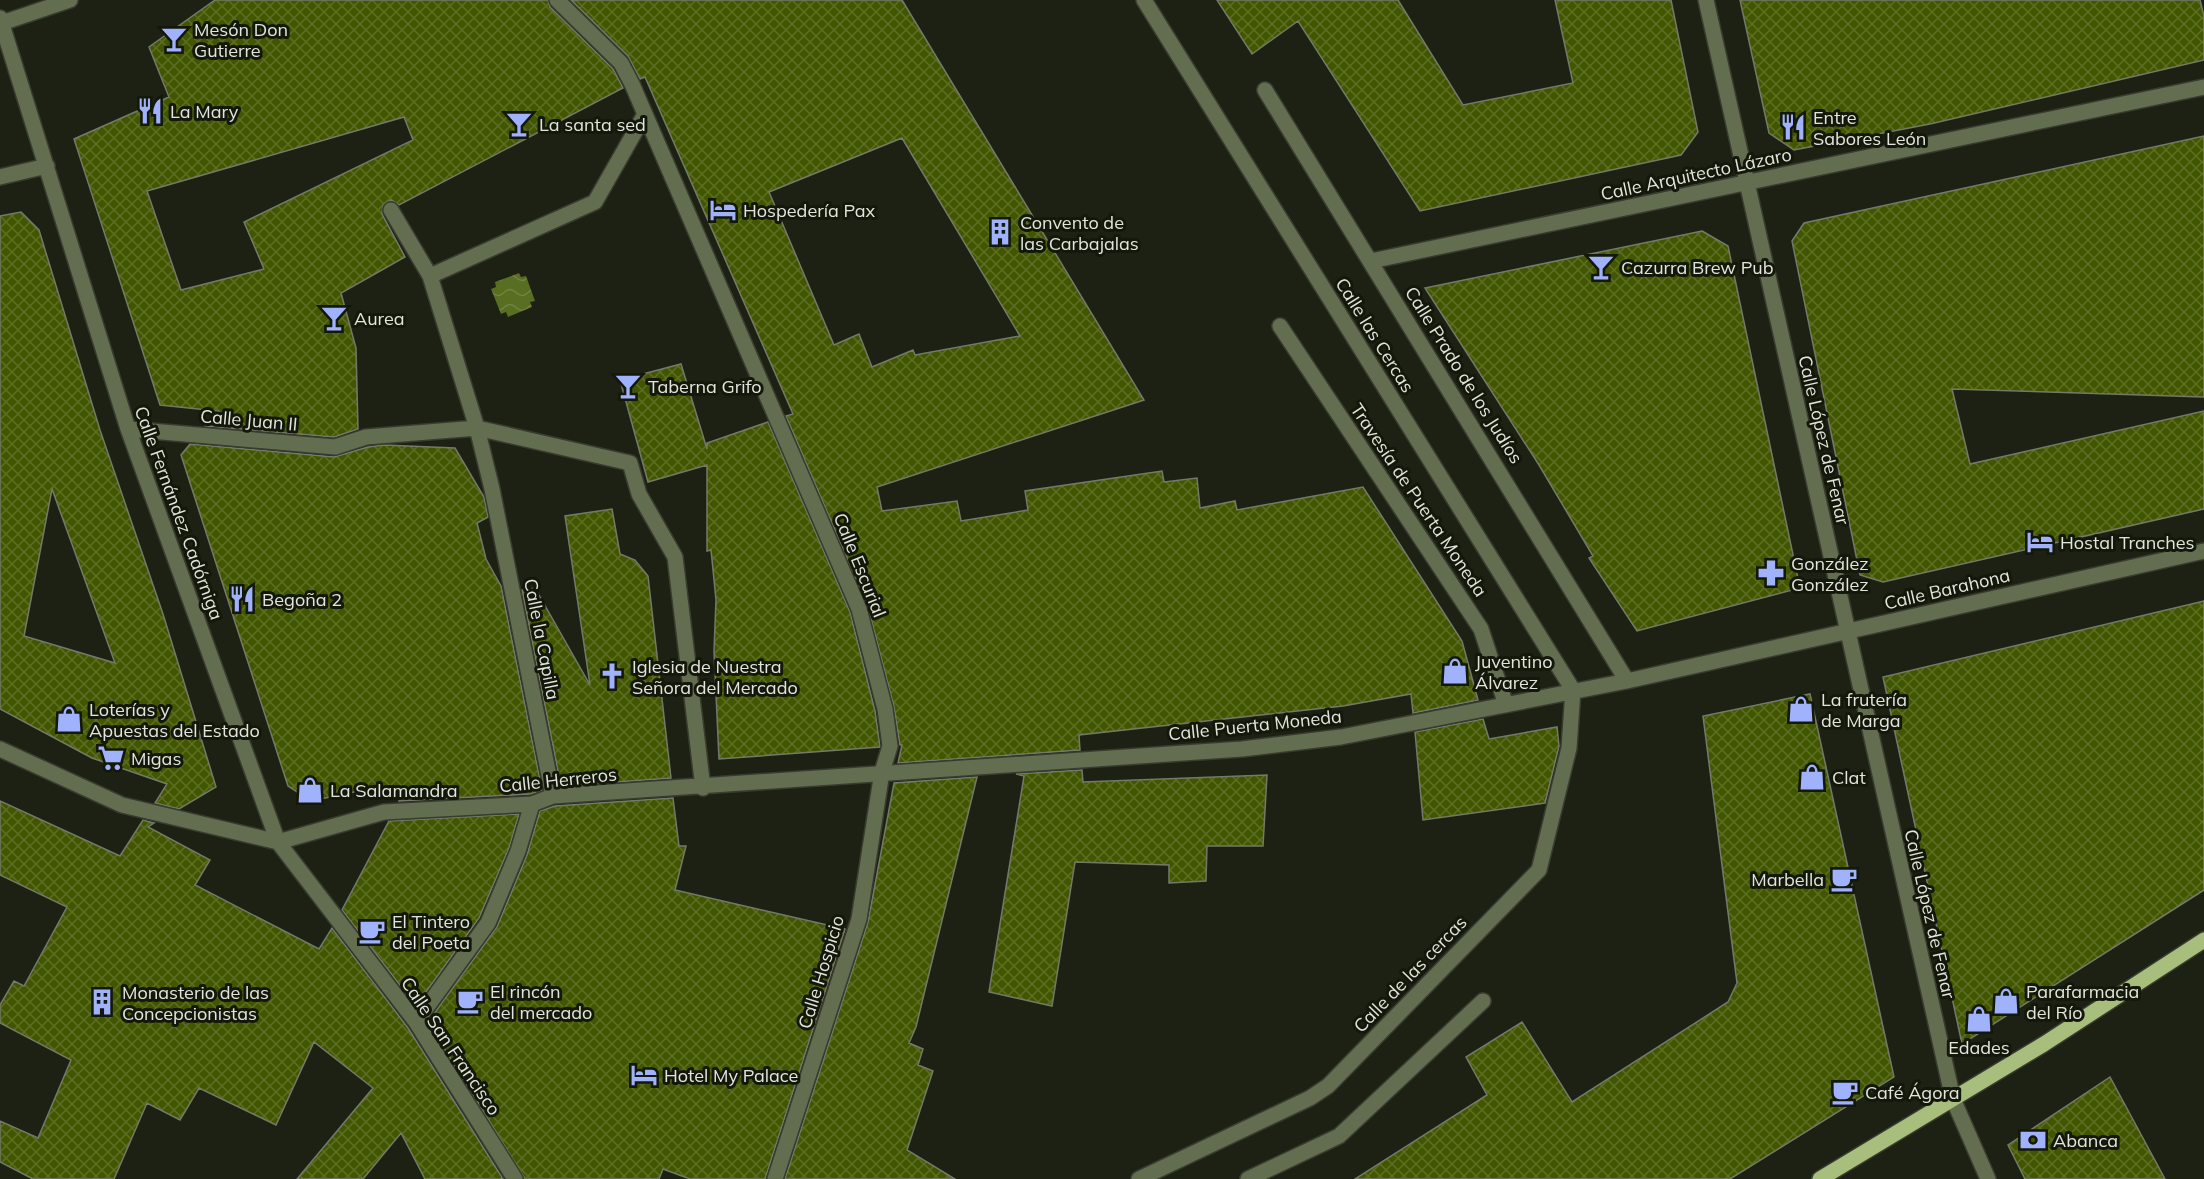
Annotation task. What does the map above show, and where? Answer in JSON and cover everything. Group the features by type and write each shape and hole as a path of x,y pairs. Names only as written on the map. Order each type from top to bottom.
{"main road":[{"path":"1820,1179 2044,1044 2204,940"}],"street":[{"path":"1,21 70,0"},
{"name":"Calle Escurial","path":"557,0 621,63 632,84 860,609 885,709 890,746 882,772"},
{"name":"Calle las Cercas","path":"1144,0 1573,690"},
{"name":"Calle López de Fenar","path":"1706,0 1953,1099 1988,1179"},
{"name":"Calle Fernández Cadórniga","path":"1,21 128,429 278,842 329,911"},
{"name":"Calle Arquitecto Lázaro","path":"1371,261 2204,87"},
{"name":"Calle Prado de los Judíos","path":"1265,90 1627,681"},
{"path":"430,276 595,202 645,114"},
{"path":"5,175 47,166"},
{"name":"Calle la Capilla","path":"391,210 430,276 477,428 492,489 553,796"},
{"name":"Travesía de Puerta Moneda","path":"1280,326 1481,629 1506,705"},
{"name":"Calle Juan II","path":"128,429 334,447 366,437 477,428 630,463 639,494 675,557 703,788"},
{"name":"Calle Barahona","path":"1627,681 2204,550"},
{"name":"Calle Puerta Moneda","path":"882,772 1242,749 1341,737 1627,681"},
{"name":"Calle de las cercas","path":"1139,1179 1310,1098 1328,1086 1539,870 1569,748 1573,690"},
{"path":"0,749 122,805 278,842"},
{"name":"Calle Herreros","path":"278,842 384,812 532,804 553,796 703,788 882,772"},
{"name":"Calle Hospicio","path":"775,1179 859,919 882,772"},
{"path":"416,1022 488,923 518,851 532,804"},
{"name":"Calle San Francisco","path":"329,911 416,1022 515,1179"},
{"path":"1248,1179 1339,1136 1483,1001"}],"water":[{"path":"519,273 521,277 526,276 535,301 530,302 532,307 508,317 506,312 501,314 491,289 496,287 495,282"}],"building":[{"path":"215,0 548,0 550,7 613,69 623,88 399,205 391,200 383,205 382,214 405,257 341,293 356,348 358,429 334,437 205,426 218,411 160,405 74,139 169,97 149,47","holes":["404,117 413,140 244,222 264,269 181,290 147,191"]},
{"path":"571,0 902,0 1144,400 877,487 882,511 957,501 961,521 1028,510 1025,491 1162,471 1164,482 1197,478 1200,508 1235,501 1237,510 1363,487 1462,641 1478,700 1413,713 1411,694 1343,706 1079,735 1080,750 898,763 902,745 900,745 894,707 868,607 786,416 793,414 645,77 640,79 628,56","holes":["902,138 1020,336 915,355 913,350 872,367 859,334 834,345 769,192"]},
{"path":"1217,0 1398,0 1463,105 1573,83 1555,0 1671,0 1698,132 1681,155 1420,211 1298,21 1252,54"},
{"path":"1740,0 2200,0 2204,16 2204,60 1930,124 1794,150 1769,133"},
{"path":"2204,136 2204,397 1952,389 1970,464 2204,411 2204,509 1883,582 1860,575 1792,241 1804,223"},
{"path":"21,212 39,230 100,430 163,614 216,787 179,809 155,803 167,784 92,758 0,709 0,216","holes":["52,489 115,663 24,636"]},
{"path":"1702,231 1728,246 1800,588 1637,631 1589,558 1593,556 1539,465 1425,288"},
{"path":"681,364 707,449 707,443 768,422 850,612 875,711 880,747 719,759 714,651 716,600 711,550 707,551 707,465 648,482 620,380"},
{"path":"190,444 334,457 384,445 455,448 484,497 488,517 477,523 486,559 501,586 542,790 530,794 399,801 407,787 359,794 359,791 311,801 288,786 181,455"},
{"name":"Iglesia de Nuestra Señora del Mercado","path":"612,509 620,554 635,560 648,576 671,778 561,786 522,590 535,588 590,685 565,516"},
{"path":"2204,601 2204,890 1962,1044 1883,677"},
{"path":"1810,694 1894,1077 1730,1179 1355,1179 1487,1095 1466,1057 1522,1022 1572,1102 1728,1002 1737,983 1703,716"},
{"path":"1483,719 1489,739 1557,727 1559,746 1545,803 1423,820 1415,732"},
{"path":"1082,770 1083,782 1267,775 1263,846 1207,846 1206,881 1169,883 1169,865 1075,862 1052,1006 989,992 1024,776 1016,774"},
{"path":"977,777 916,1027 909,1043 923,1049 918,1065 933,1071 907,1150 955,1179 785,1179 868,922 894,783"},
{"path":"673,798 679,846 686,846 675,890 845,929 765,1179 690,1179 663,1169 659,1179 525,1179 428,1022 497,927 527,855 540,811 555,806"},
{"name":"Monasterio de las Concepcionistas","path":"0,801 120,856 143,820 154,823 148,827 210,860 195,885 319,949 332,928 408,1028 503,1179 425,1179 401,1133 363,1179 297,1179 373,1088 314,1042 276,1125 199,1088 180,1120 147,1103 114,1179 33,1179 0,1162 0,1121 38,1138 71,1060 0,1023 0,1005 14,981 24,986 67,907 0,875"},
{"path":"519,814 509,848 479,918 416,1006 342,910 389,821"},
{"path":"2110,1077 2165,1179 2025,1179 2008,1145"}],"place":[{"name":"Mesón Don Gutierre","path":"174,39"},
{"name":"La Mary","path":"150,111"},
{"name":"La santa sed","path":"519,124"},
{"name":"Entre Sabores León","path":"1793,127"},
{"name":"Hospedería Pax","path":"723,210"},
{"name":"Convento de las Carbajalas","path":"1000,232"},
{"name":"Cazurra Brew Pub","path":"1601,267"},
{"name":"Aurea","path":"334,318"},
{"name":"Taberna Grifo","path":"628,386"},
{"name":"Hostal Tranches","path":"2040,542"},
{"name":"González González","path":"1771,573"},
{"name":"Begoña 2","path":"242,599"},
{"name":"Juventino Álvarez","path":"1455,671"},
{"name":"Iglesia de Nuestra Señora del Mercado","path":"612,676"},
{"name":"La frutería de Marga","path":"1801,709"},
{"name":"Loterías y Apuestas del Estado","path":"69,719"},
{"name":"Migas","path":"111,758"},
{"name":"Clat","path":"1812,777"},
{"name":"La Salamandra","path":"310,790"},
{"name":"Marbella","path":"1844,879"},
{"name":"El Tintero del Poeta","path":"372,931"},
{"name":"El rincón del mercado","path":"470,1001"},
{"name":"Parafarmacia del Río","path":"2006,1001"},
{"name":"Monasterio de las Concepcionistas","path":"102,1002"},
{"name":"Edades","path":"1979,1019"},
{"name":"Hotel My Palace","path":"644,1075"},
{"name":"Café Ágora","path":"1845,1092"},
{"name":"Abanca","path":"2033,1140"}]}
